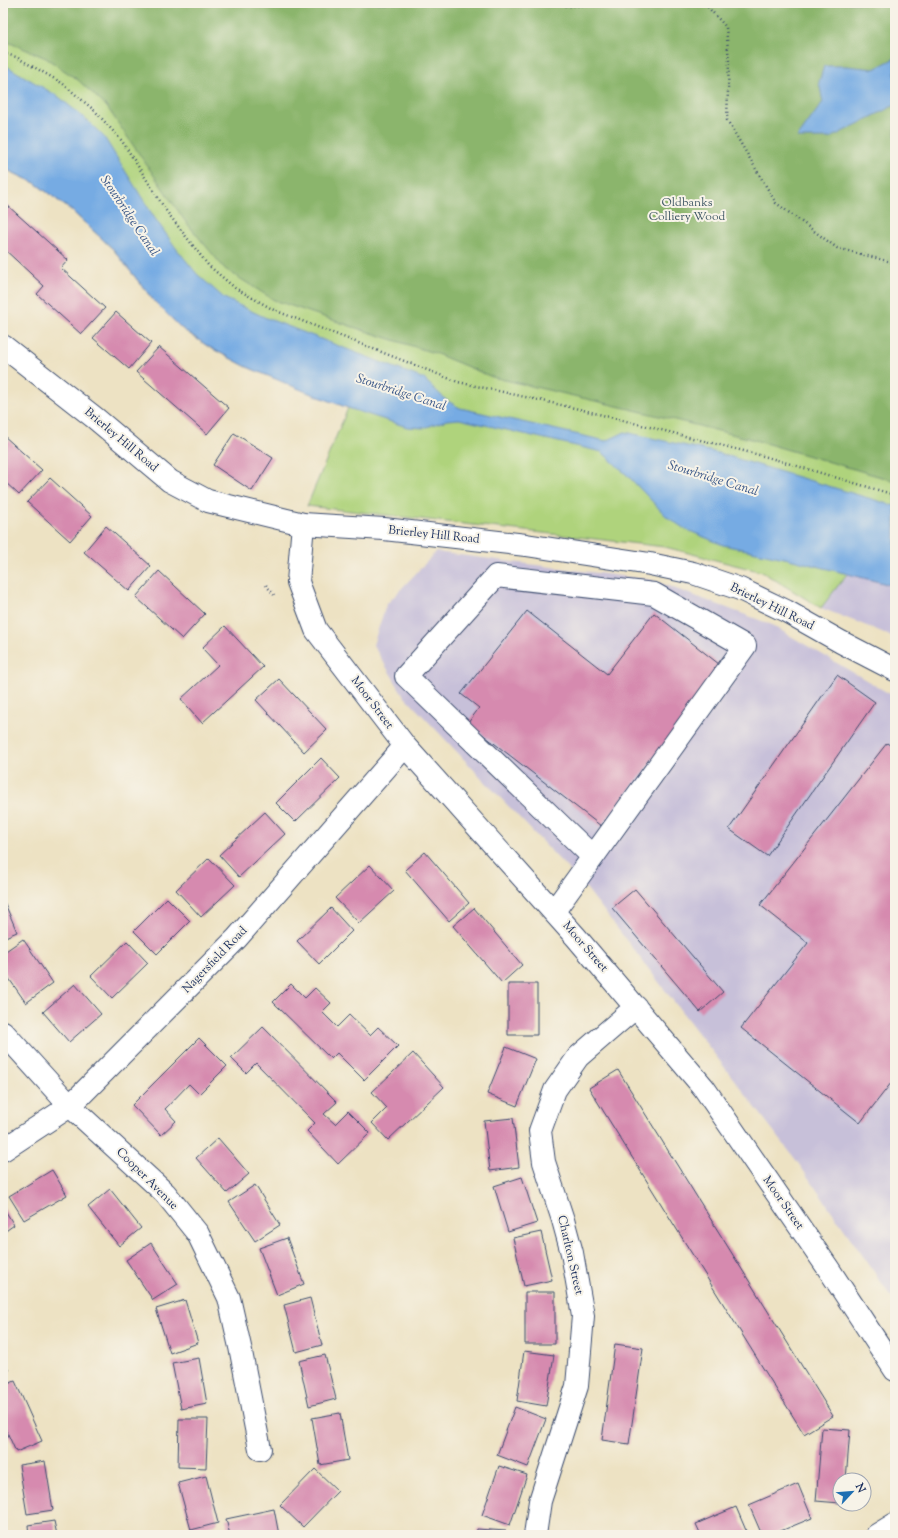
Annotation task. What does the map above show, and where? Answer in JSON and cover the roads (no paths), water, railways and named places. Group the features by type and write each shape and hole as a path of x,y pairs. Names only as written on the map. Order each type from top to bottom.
{"street":[{"name":"Brierley Hill Road","path":"3,346 95,418 170,481 208,501 303,524 384,529 526,544 650,564 693,573 740,589 786,611 895,670"},
{"name":"Moor Street","path":"303,524 298,582 316,630 405,746 554,912 704,1088 828,1268 895,1370"},
{"path":"554,912 592,856 745,646 654,594 496,576 406,676 592,856"},
{"name":"Nagersfield Road","path":"3,1150 70,1106 238,938 405,746"},
{"name":"Charlton Street","path":"535,1535 540,1501 577,1386 583,1316 572,1253 544,1162 540,1131 555,1090 578,1057 636,1007"},
{"name":"Cooper Avenue","path":"3,1032 70,1106 165,1193 198,1234 229,1298 260,1450"},
{"path":"877,1535 895,1524"}],"water":[{"path":"895,58 895,105 830,138 797,138 823,102 819,82 824,66 846,66 874,69"},
{"name":"Stourbridge Canal","path":"3,64 59,97 89,122 104,137 154,217 176,248 197,274 224,298 264,317 424,379 446,400 460,408 606,441 625,432 718,453 895,506 895,586 789,559 723,545 685,529 667,517 629,477 602,452 459,419 447,420 424,428 407,427 348,408 304,391 247,367 209,347 181,328 154,301 113,249 72,211 35,183 3,168"}],"park label":[{"name":"Oldbanks Colliery Wood","path":"687,210"}]}
